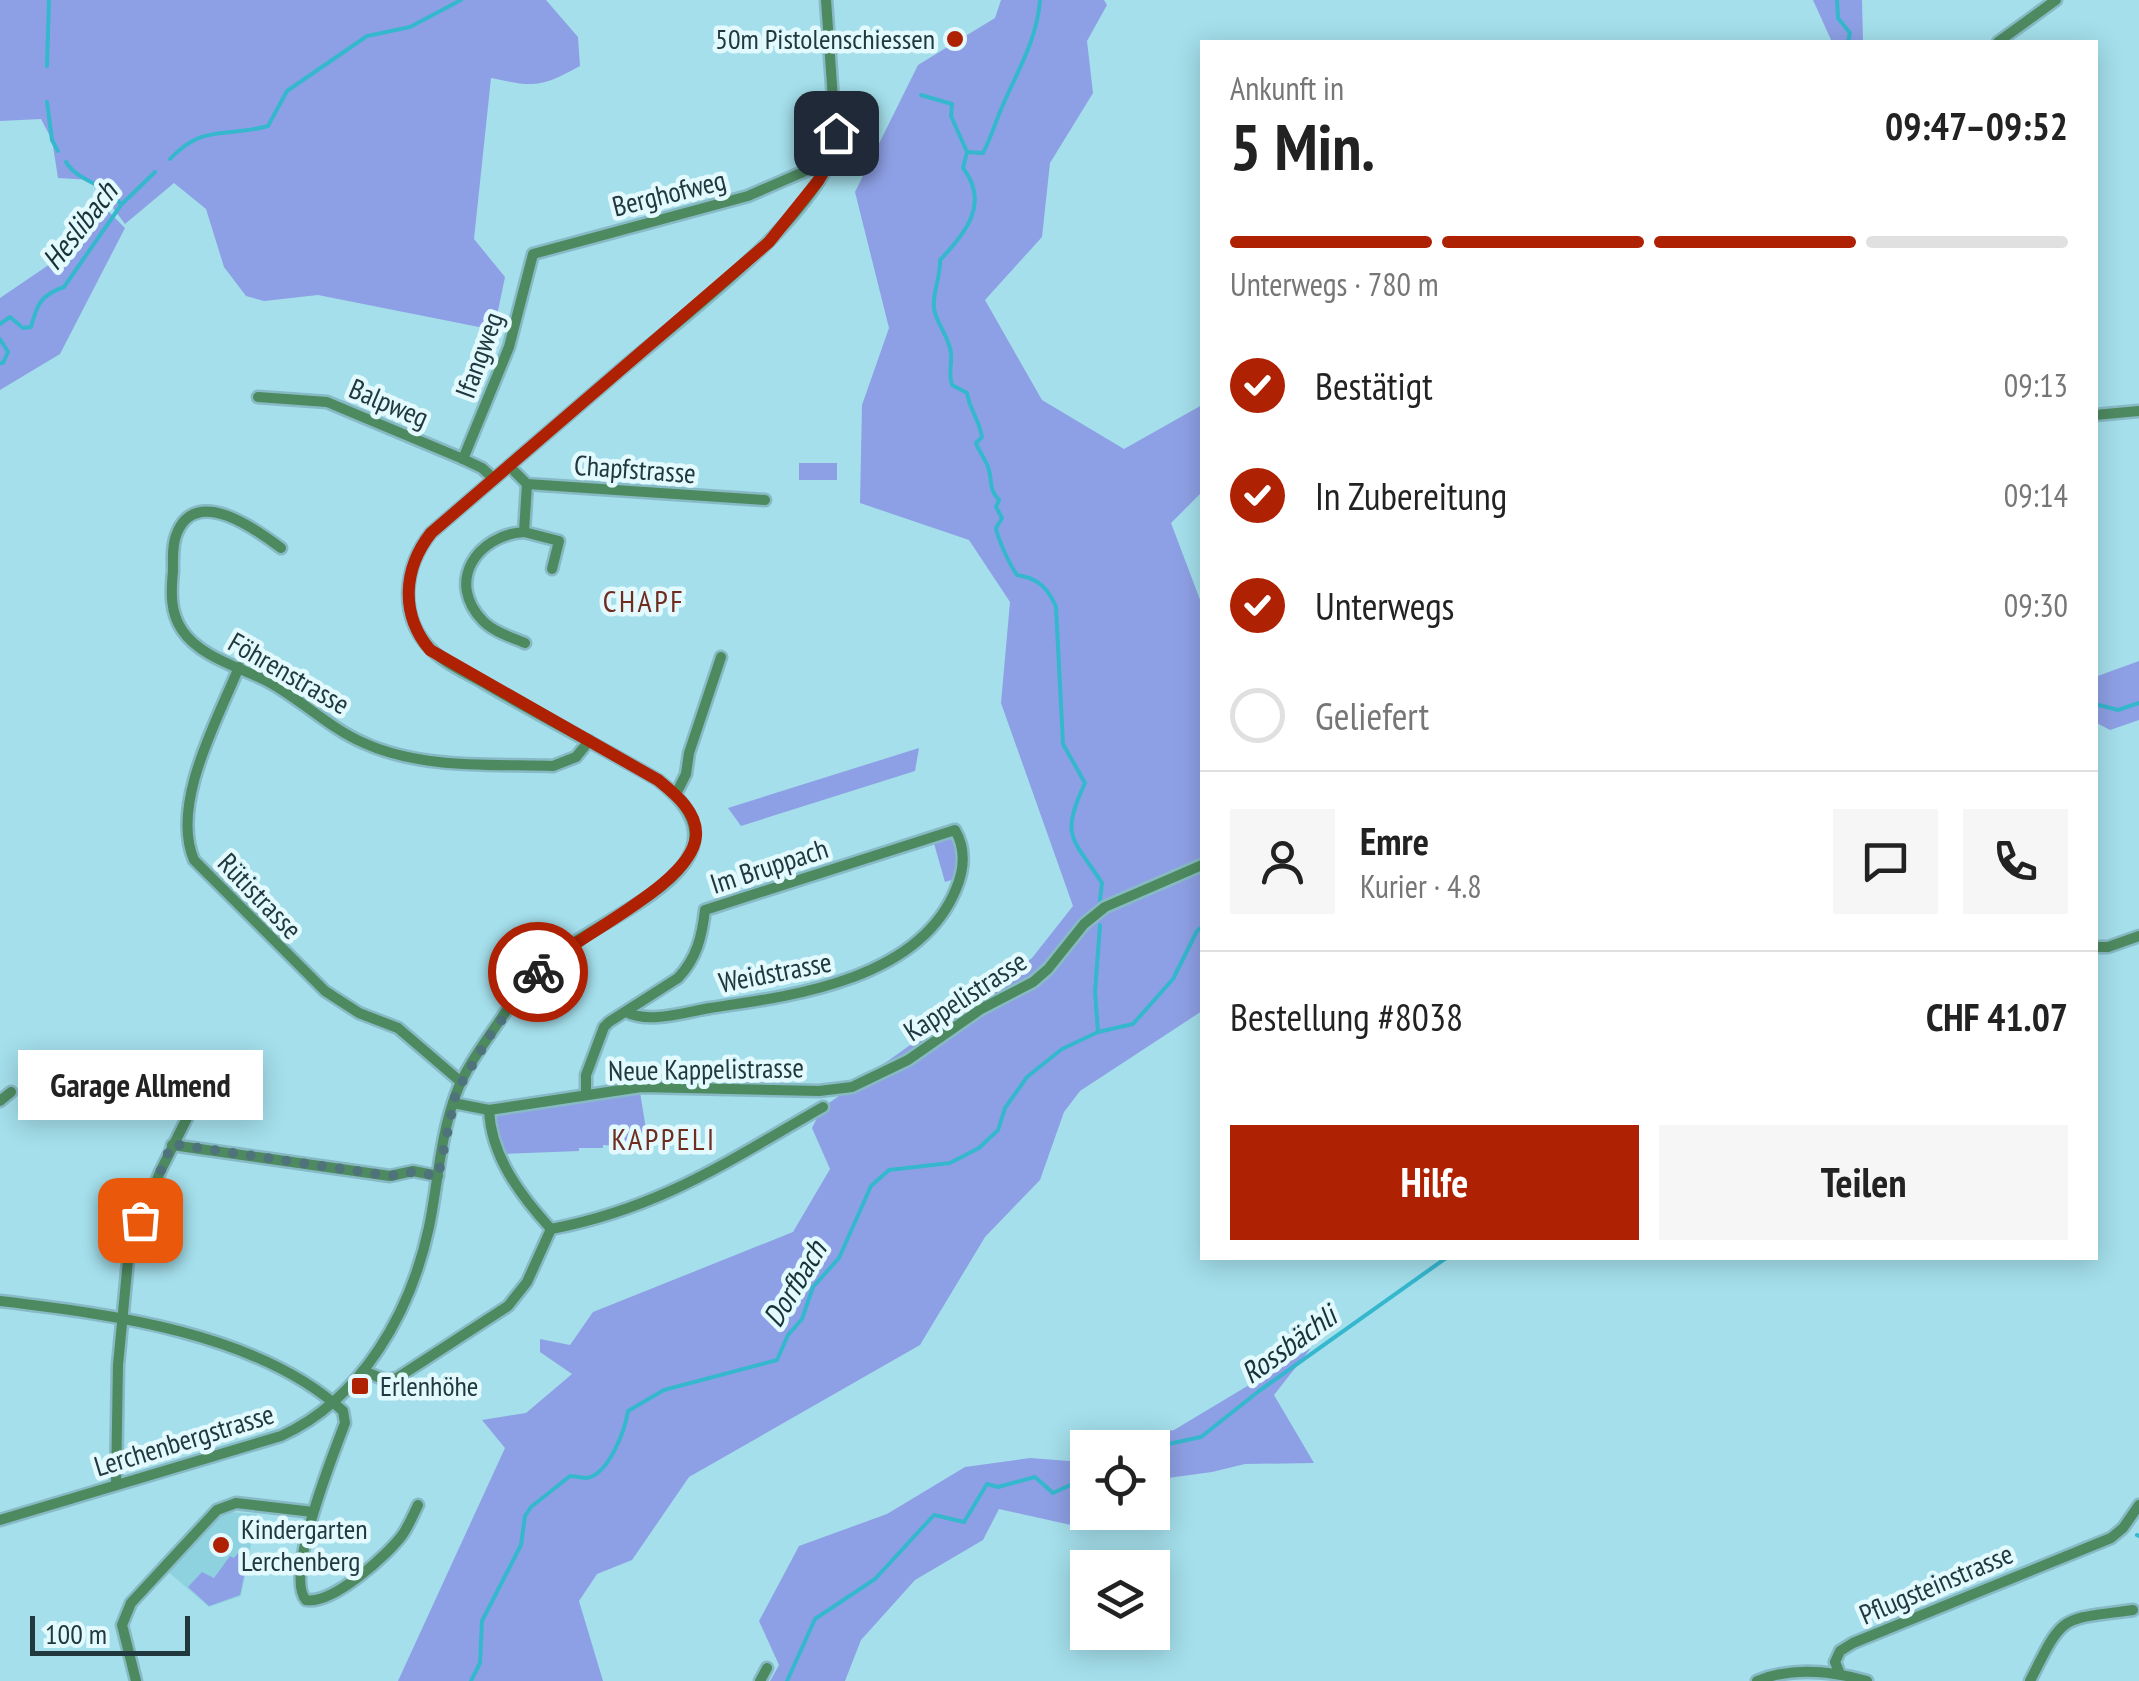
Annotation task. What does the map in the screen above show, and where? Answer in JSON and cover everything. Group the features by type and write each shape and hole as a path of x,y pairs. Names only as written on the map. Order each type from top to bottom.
{"street":[{"path":"720,658 689,753 686,774 676,794 658,780 436,655 415,628 408,592 416,555 431,533 769,242 800,206 825,169 836,142 826,0"},
{"path":"2001,40 2056,0"},
{"name":"Berghofweg","path":"529,264 538,250 748,196 810,169 825,169"},
{"name":"Ifangweg","path":"463,459 508,347 529,264"},
{"name":"Balpweg","path":"258,397 327,402 463,459 494,479"},
{"path":"2098,415 2139,411"},
{"path":"508,466 527,484 524,532"},
{"name":"Chapfstrasse","path":"527,484 765,500"},
{"name":"Föhrenstrasse","path":"281,548 249,526 213,511 189,518 176,534 171,594 178,623 192,642 272,684 360,742 398,756 553,766 576,757 589,742"},
{"path":"525,643 491,628 479,618 469,599 467,581 472,560 500,535 524,532 559,541 552,569"},
{"name":"Rütistrasse","path":"239,667 194,781 189,815 190,852 194,860 314,982 359,1012 398,1028 462,1082"},
{"name":"Lerchenbergstrasse","path":"0,1520 281,1436 312,1420 363,1371 399,1314 414,1281 453,1104 462,1082 491,1034 538,971 571,944 657,889 685,862 696,841 696,826 676,794"},
{"name":"Im Bruppach","path":"586,1094 586,1075 604,1028 684,971 702,936 705,910 955,830"},
{"name":"Weidstrasse","path":"626,1012 643,1018 808,992 853,979 891,959 930,927 953,897 963,870 960,839 955,830"},
{"name":"Kappelistrasse","path":"841,1089 895,1067 981,1008 1033,982 1048,970 1084,924 1105,907 1200,866"},
{"path":"2098,947 2139,936"},
{"path":"116,1484 118,1365 129,1250 172,1144 207,1078"},
{"name":"Neue Kappelistrasse","path":"453,1104 489,1110 641,1088 841,1089"},
{"path":"0,1101 12,1092"},
{"path":"363,1371 386,1380 396,1378 496,1316 526,1282 551,1228 666,1196 823,1107"},
{"path":"489,1110 490,1136 500,1158 533,1209 551,1228"},
{"path":"172,1144 390,1176 413,1172 438,1176"},
{"path":"0,1301 124,1320 241,1351 334,1402 345,1413 345,1423 313,1512 299,1583 303,1598 314,1602 325,1598 364,1573 396,1543 418,1506"},
{"path":"136,1681 122,1624 132,1603 217,1510 236,1503 313,1512"},
{"name":"Pflugsteinstrasse","path":"1840,1674 1835,1662 1840,1651 1853,1643 2111,1538 2139,1505"},
{"path":"2030,1681 2053,1634 2070,1619 2133,1610"},
{"path":"760,1681 767,1668"},
{"path":"1757,1681 1780,1672 1840,1674 1867,1681"}],"shaded area":[{"path":"0,0 546,0 578,37 580,66 537,84 491,78 474,239 505,277 494,330 318,295 264,301 246,296 224,267 206,209 174,183 125,224 92,180 58,178 52,140 41,119 0,121"},
{"path":"1001,0 1104,0 1107,5 1087,41 1093,93 1050,163 1042,237 985,300 1042,400 1124,449 1200,406 1200,494 1171,523 1200,600 1200,1012 1080,1091 1064,1112 1040,1180 985,1237 920,1345 689,1477 632,1560 597,1574 579,1601 603,1681 398,1681 505,1448 482,1420 526,1413 572,1374 540,1352 540,1339 570,1345 593,1312 793,1232 830,1169 812,1128 822,1108 1032,958 1073,906 1001,703 1010,602 969,540 860,503 862,405 889,328 855,192 918,65 995,18"},
{"path":"1813,0 1862,0 1863,40 1831,40"},
{"path":"98,201 125,228 60,354 0,390 0,298 53,262"},
{"path":"799,463 837,463 837,480 799,480"},
{"path":"2139,661 2139,720 2110,730 2098,724 2098,676"},
{"path":"919,748 915,771 741,826 728,808"},
{"path":"948,836 962,851 955,879 945,882 933,840"},
{"path":"640,1092 649,1148 603,1145 579,1151 504,1154 495,1136 496,1115"},
{"path":"1311,1348 1274,1395 1314,1463 1245,1464 1170,1478 1170,1431"},
{"path":"1030,1458 1069,1461 1070,1525 999,1509 983,1540 915,1580 861,1640 845,1681 770,1681 779,1665 759,1621 799,1546 887,1514 965,1467"},
{"name":"Kindergarten Lerchenberg","path":"229,1512 257,1514 241,1596 209,1607 166,1570 215,1519"},
{"path":"238,1553 248,1558 240,1595 209,1606 188,1587 202,1572 214,1578 230,1556 234,1558"}],"waterway":[{"path":"47,66 49,0"},
{"name":"Heslibach","path":"170,159 205,136 268,126 287,91 367,36 410,27 461,0"},
{"path":"1040,0 1031,42 986,147 983,153 967,152 963,168 971,181 974,205 966,228 940,260 934,308 950,348 952,385 967,393 981,431 982,437 976,443 999,500 996,507 1002,518 996,528 1002,546 1017,575 1041,585 1056,607 1063,744 1085,783 1071,826 1077,845 1102,883 1100,900"},
{"path":"1837,0 1838,18 1850,33 1848,40"},
{"path":"921,95 952,104 951,116 967,152"},
{"path":"47,102 52,140 58,151"},
{"path":"66,162 120,203"},
{"name":"Heslibach","path":"0,324 10,317 23,328 31,327 41,301 64,287 121,205 155,172"},
{"name":"Heslibach","path":"0,339 8,352 0,363"},
{"path":"2098,705 2118,710 2139,703"},
{"path":"1098,1032 1095,992 1100,925"},
{"name":"Dorfbach","path":"471,1681 480,1663 482,1621 521,1545 525,1516 531,1507 570,1476 587,1478 602,1469 620,1439 628,1411 664,1390 777,1360 788,1335 802,1319 813,1287 839,1258 871,1186 889,1170 950,1163 979,1148 998,1130 1005,1108 1027,1077 1062,1049 1098,1032 1133,1024 1173,979 1200,929"},
{"name":"Rossbächli","path":"1170,1444 1201,1437 1443,1260"},
{"name":"Rossbächli","path":"787,1681 815,1619 875,1579 934,1515 964,1522 987,1484 998,1487 1035,1477 1053,1493 1070,1485"}],"way so far":[{"path":"140,1220 172,1144 390,1176 413,1172 438,1176 456,1092 491,1034 538,972"}],"place":[{"name":"50m Pistolenschiessen","path":"955,39"},
{"name":"Garage Allmend","path":"140,1220"},
{"name":"Erlenhöhe","path":"360,1386"},
{"name":"Kindergarten Lerchenberg","path":"221,1545"}],"district":[{"name":"CHAPF","path":"644,602"},
{"name":"KAPPELI","path":"664,1140"}],"route":[{"path":"538,972 554,956 638,903 674,875 692,852 696,826 684,803 658,780 430,650 411,616 408,592 413,562 431,533 769,242 818,181 831,159 836,133"}]}
